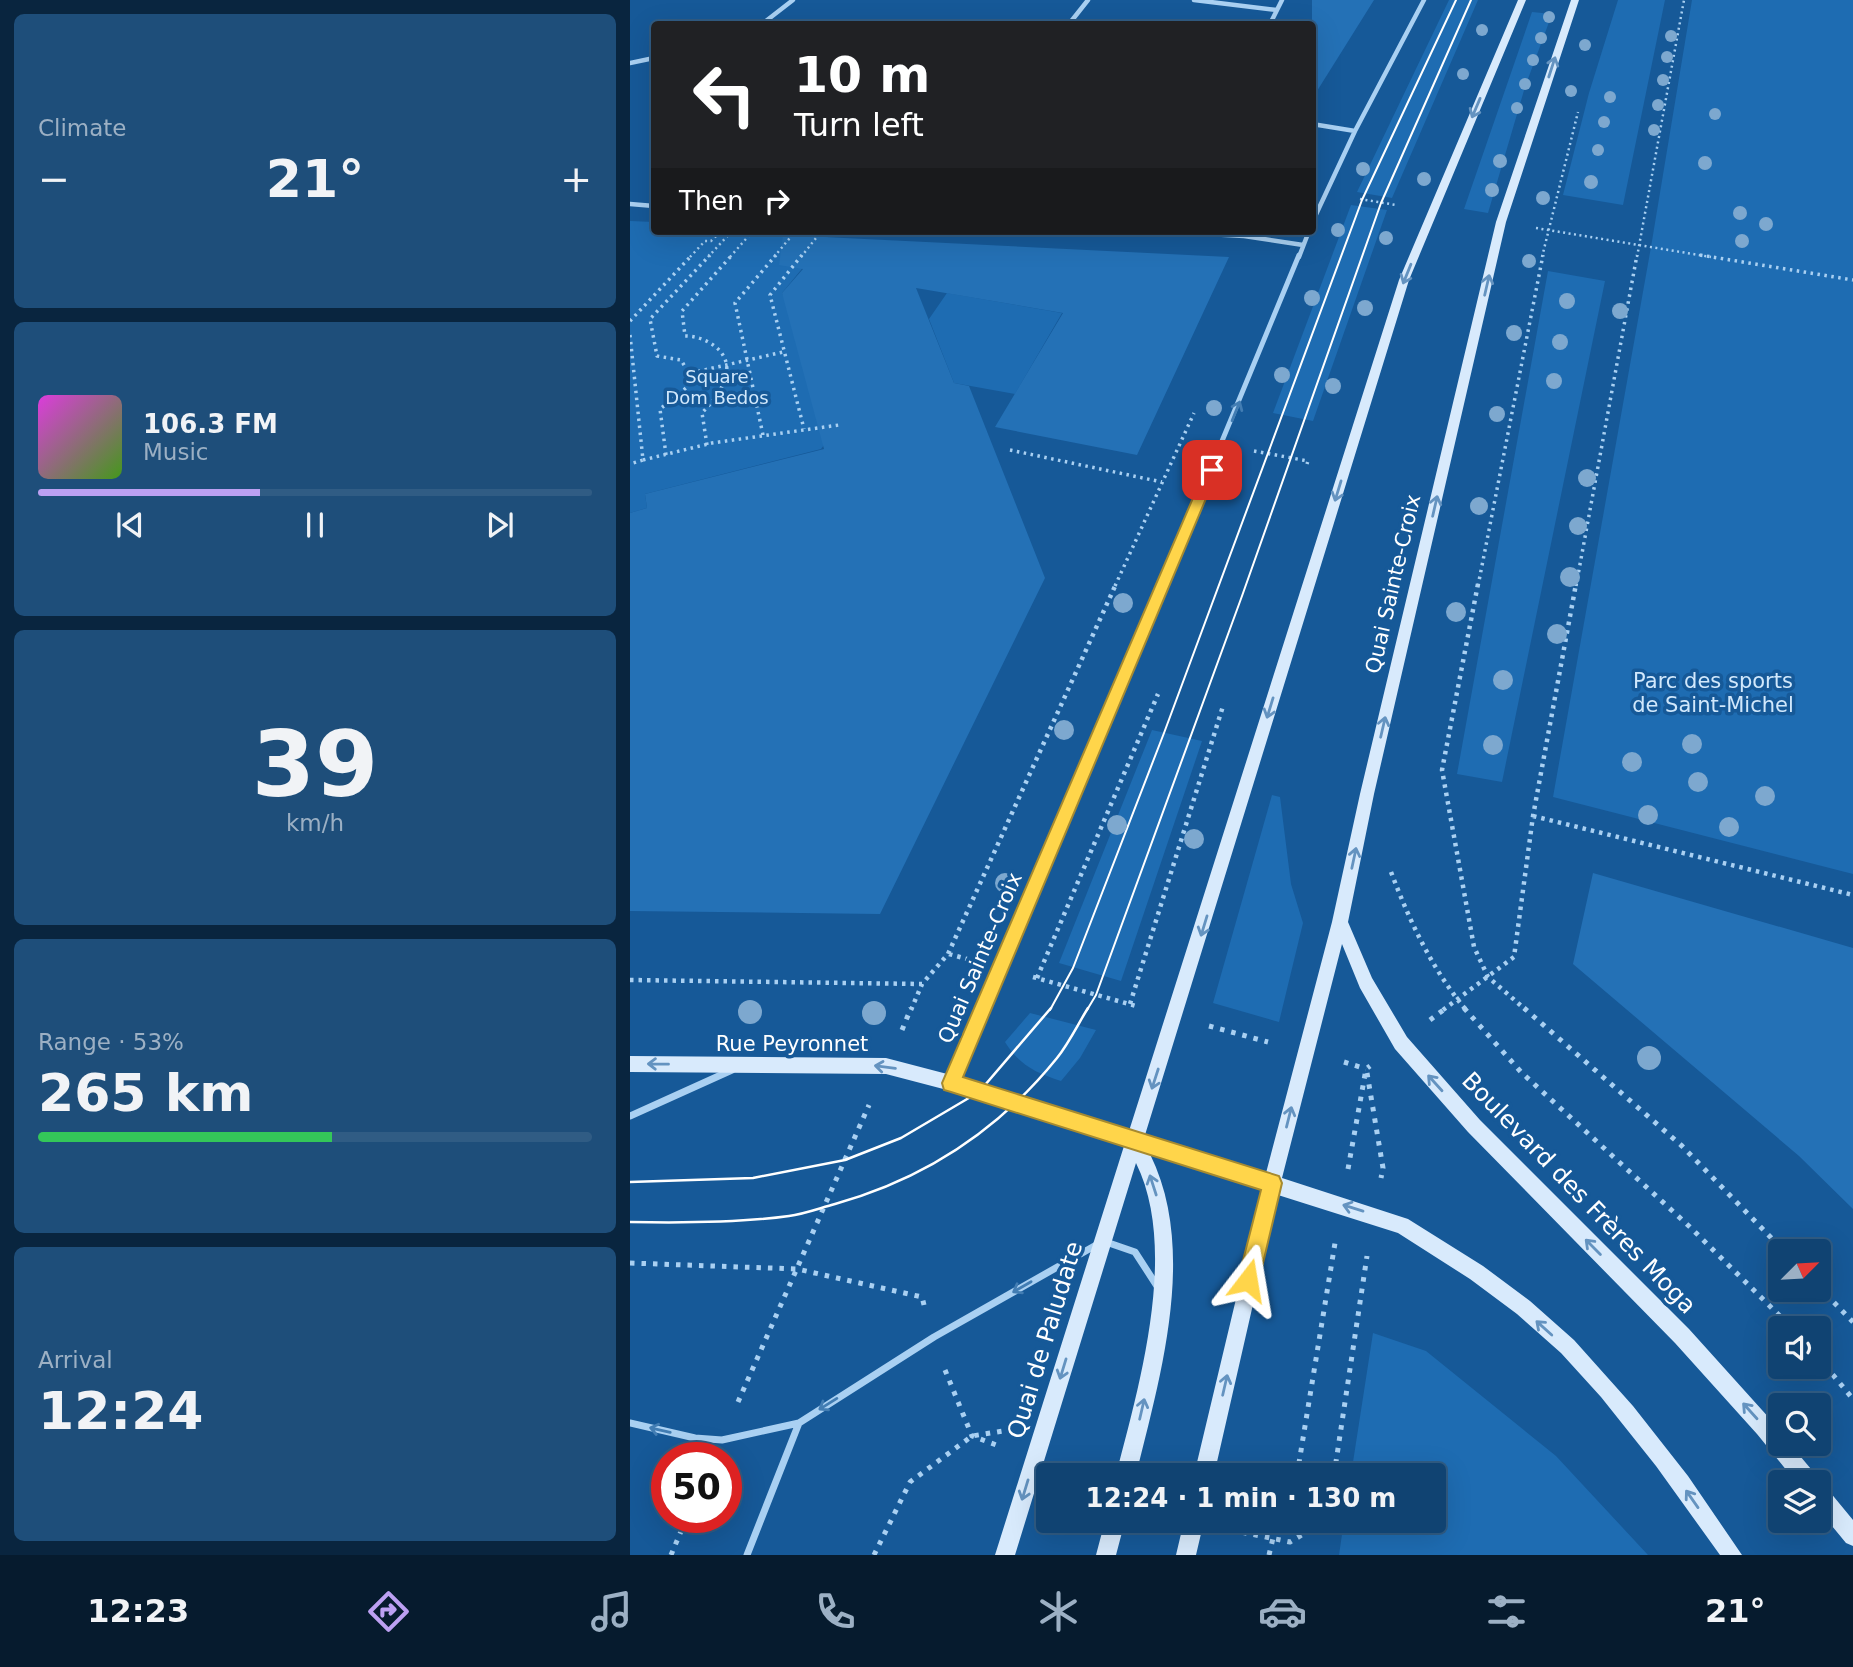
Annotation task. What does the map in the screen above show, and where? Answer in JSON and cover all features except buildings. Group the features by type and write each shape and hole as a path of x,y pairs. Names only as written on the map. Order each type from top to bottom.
{"main road":[{"path":"1129,1463 1143,1406 1163,1296 1164,1240 1155,1187 1135,1141 1405,280 1522,0"},
{"name":"Quai Sainte-Croix","path":"1272,1183 1340,922 1367,794 1501,222 1575,0"},
{"name":"Boulevard des Frères Moga","path":"1340,922 1366,983 1401,1043 1474,1126 1682,1336 1800,1470"},
{"name":"Rue Peyronnet","path":"630,1064 886,1066 951,1083 1402,1225 1454,1255 1509,1296 1587,1367 1672,1471 1732,1555"},
{"name":"Quai de Paludate","path":"1006,1555 1135,1141"},
{"path":"1207,1463 1272,1183"},
{"path":"1831,1509 1853,1536"},
{"path":"1106,1555 1112,1533"},
{"path":"1186,1555 1191,1533"}],"street":[{"path":"766,21 793,0"},
{"path":"1071,21 1088,0"},
{"path":"1194,0 1277,10"},
{"path":"1272,21 1282,0"},
{"path":"1316,214 1355,131 1424,0"},
{"path":"630,63 651,59"},
{"path":"1316,125 1355,131"},
{"path":"630,204 651,205"},
{"path":"1226,235 1303,244"},
{"name":"Quai Sainte-Croix","path":"951,1083 1223,445 1307,235"}],"lane":[{"path":"630,1116 741,1066"},
{"path":"630,1423 695,1438 722,1440 799,1423 934,1337 1103,1241 1135,1252 1163,1296"},
{"path":"747,1555 799,1423"}],"path":[{"path":"1488,977 1514,957 1533,816 1684,0"},
{"path":"1556,194 1539,269 1443,770 1474,947 1488,977 1682,1146 1772,1239"},
{"path":"1548,230 1853,280"},
{"path":"630,321 705,241 711,241 717,235"},
{"path":"666,455 660,409 684,393 691,381 691,373 681,360 657,356 650,318 728,235"},
{"path":"707,444 702,413 722,391 729,372 721,351 715,346 699,337 685,336 682,311 749,235"},
{"path":"763,436 735,303 792,235"},
{"path":"804,429 770,295 816,238"},
{"path":"630,335 643,460"},
{"path":"691,373 783,352"},
{"path":"722,1440 922,984 948,954 1194,412"},
{"path":"630,464 707,444 839,425"},
{"path":"1183,437 1308,461 1304,473"},
{"path":"1010,450 1162,482"},
{"path":"1037,978 1158,694"},
{"path":"1130,1004 1223,706"},
{"path":"1533,816 1853,895"},
{"path":"1387,859 1399,897 1423,948 1456,1001 1531,1082 1731,1263 1781,1316"},
{"path":"948,954 1175,1017"},
{"path":"630,980 922,984"},
{"path":"1299,1463 1366,1069 1383,1168 1336,1463"},
{"path":"630,1263 797,1269"},
{"path":"1831,1299 1853,1322"},
{"path":"1831,1373 1853,1399"},
{"path":"874,1555 910,1482 972,1436 1045,1425"},
{"path":"671,1555 680,1533"},
{"path":"1248,1533 1290,1542 1305,1533"},
{"path":"1269,1555 1274,1533"}],"green space":[{"path":"1449,0 1478,0 1392,198 1357,192"},
{"path":"1618,0 1665,0 1623,205 1563,195 1589,93"},
{"name":"Parc des sports de Saint-Michel","path":"1692,0 1853,0 1853,874 1553,797"},
{"path":"1532,12 1552,14 1525,87 1488,213 1464,209"},
{"path":"1351,205 1387,210 1313,421 1273,413"},
{"name":"Square Dom Bedos","path":"630,221 651,222 651,235 830,235 782,293 839,425 821,449 645,494 647,508 630,513"},
{"path":"1548,271 1605,281 1502,782 1457,774"},
{"path":"947,293 1062,313 1015,394 954,383 929,319"},
{"path":"1152,730 1202,741 1121,981 1059,963"},
{"path":"1272,795 1280,797 1291,884 1303,923 1279,1022 1213,1003"},
{"path":"1030,1013 1096,1030 1080,1058 1061,1081 1029,1067 1016,1057 1005,1042"},
{"path":"1373,1333 1426,1351 1556,1456 1648,1555 1339,1555 1342,1533 1446,1533 1446,1463 1353,1463"}],"tram line":[{"path":"1050,1010 1073,968 1164,733 1362,200 1456,0"},
{"path":"1087,1010 1096,995 1242,596 1381,203 1471,0"},
{"path":"630,1182 753,1178 845,1160 901,1138 979,1092 1051,1008"},
{"path":"630,1222 730,1221 789,1216 868,1194 899,1181 958,1149 1010,1108 1057,1058 1088,1008"}],"route":[{"path":"1212,470 951,1083 1272,1183 1248,1280"}]}
